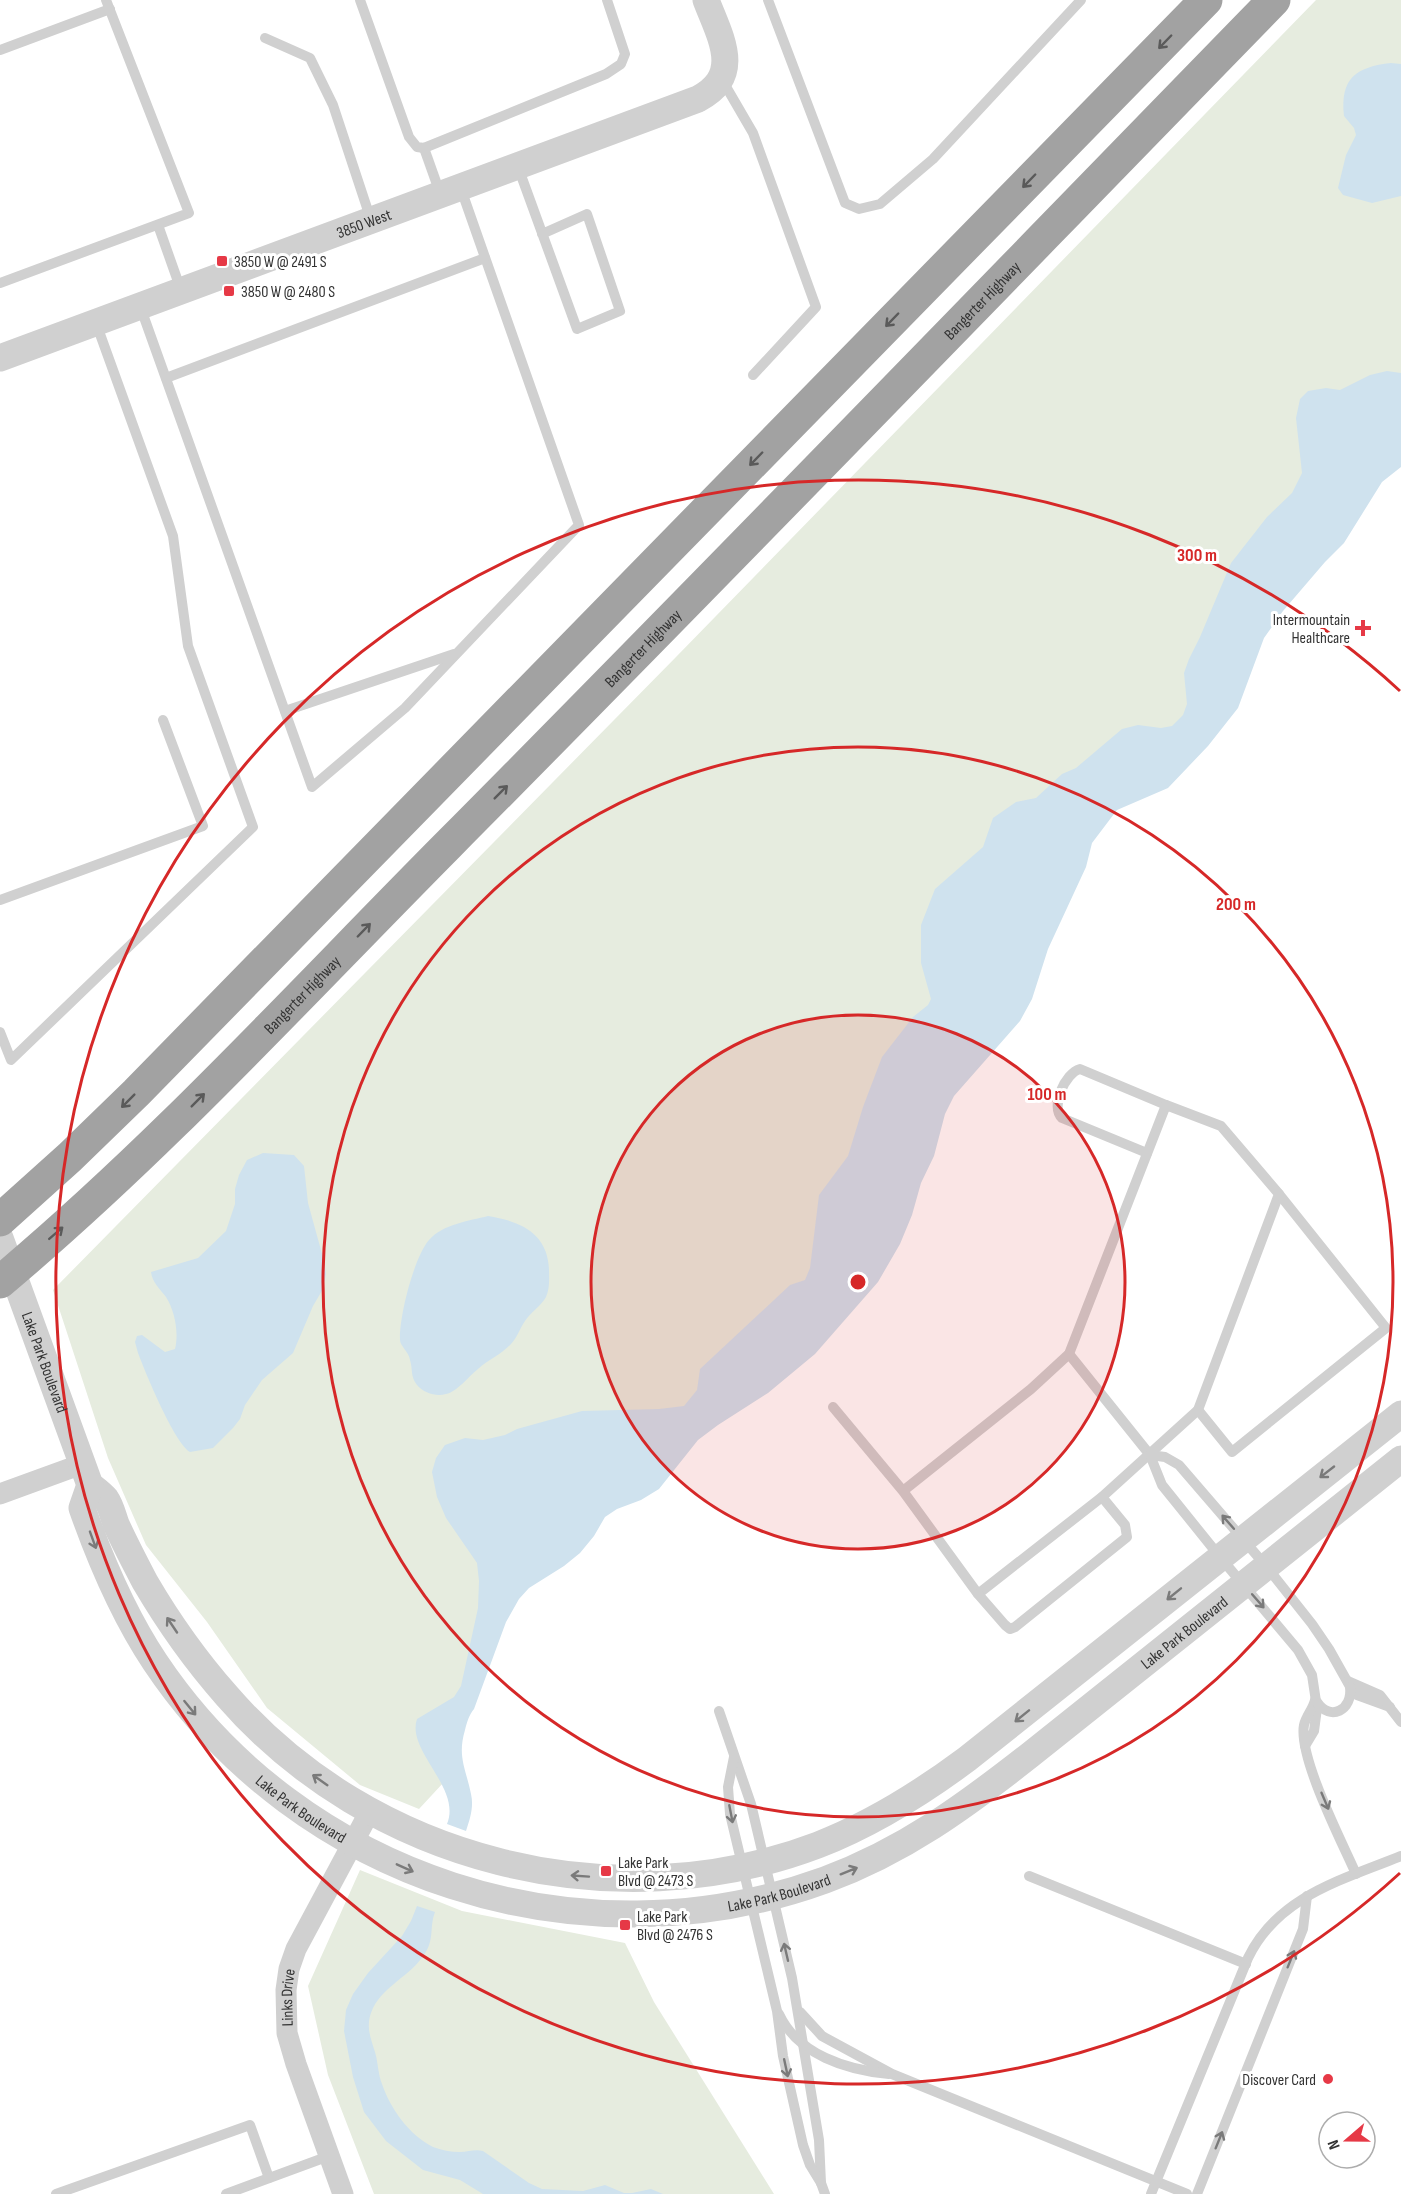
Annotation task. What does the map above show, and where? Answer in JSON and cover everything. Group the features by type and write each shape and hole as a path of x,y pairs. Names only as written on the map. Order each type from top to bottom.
{"highway":[{"path":"0,1220 136,1093 1206,0"},
{"name":"Bangerter Highway","path":"6,1277 120,1177 236,1062 745,544 1274,0"}],"street":[{"path":"706,0 724,48 725,64 721,78"},
{"name":"3850 West","path":"0,358 698,99 713,89 721,78"},
{"name":"Lake Park Boulevard","path":"0,1238 6,1277 86,1474 106,1498 130,1552 163,1611 183,1641 229,1698 280,1749 336,1791 370,1811 453,1849 505,1864 574,1876 645,1878 684,1876 754,1864 816,1845 854,1829 904,1803 936,1782 1401,1414"},
{"name":"Lake Park Boulevard","path":"86,1474 82,1508 98,1554 138,1635 175,1689 216,1738 262,1781 297,1808 352,1843 416,1873 456,1888 533,1906 569,1911 632,1914 701,1910 762,1899 856,1868 921,1835 1021,1762 1401,1459"},
{"path":"0,1494 86,1474"},
{"name":"Links Drive","path":"343,2194 291,2048 286,2023 286,1990 289,1969 296,1949 370,1811"}],"lane":[{"path":"360,0 409,137 417,147 424,148 606,74 621,64 625,54 607,0"},
{"path":"768,0 845,203 859,209 880,204 933,159 1082,0"},
{"path":"0,50 108,4 189,213 0,283"},
{"path":"265,38 310,58 333,105 371,220"},
{"path":"721,78 753,133 816,307 753,375"},
{"path":"140,306 312,787 405,708 579,525 485,258 451,191 424,148"},
{"path":"518,166 542,234 577,329 620,311 587,214 542,234"},
{"path":"158,225 182,290"},
{"path":"166,378 485,258"},
{"path":"0,1032 11,1060 253,828 188,646 173,536 95,322"},
{"path":"285,711 457,653"},
{"path":"0,900 203,826 163,720"},
{"path":"1147,1153 1062,1119 1056,1110 1068,1077 1080,1069 1221,1126 1280,1194 1386,1328 1232,1452 1198,1410"},
{"path":"903,1491 1031,1389 1069,1354 1166,1105"},
{"path":"978,1594 1102,1497 1198,1410 1280,1194"},
{"path":"1069,1354 1150,1455 1162,1485 1298,1650 1312,1675 1316,1699 1320,1707 1331,1712 1343,1710 1350,1700 1350,1688"},
{"path":"833,1407 903,1491 978,1594 1010,1629 1127,1537 1125,1525 1102,1497"},
{"path":"1150,1455 1165,1457 1179,1465 1243,1539 1322,1637 1350,1688 1357,1695 1390,1707"},
{"path":"1344,1677 1357,1687 1380,1695 1401,1722"},
{"path":"1316,1699 1304,1725 1309,1766 1356,1874"},
{"path":"719,1711 751,1804 754,1864 762,1899 798,2009 819,2140 821,2183"},
{"path":"734,1757 729,1772 728,1801 754,1864 762,1899 783,2056 803,2145 810,2165 825,2194"},
{"path":"1151,2194 1246,1964 1255,1944 1272,1921 1307,1896 1401,1856"},
{"path":"1029,1876 1246,1964"},
{"path":"1197,2194 1303,1929 1307,1896"},
{"path":"798,2009 822,2036 892,2074 1187,2194"},
{"path":"777,2011 790,2033 804,2045 843,2065 892,2074"},
{"path":"56,2194 250,2125 269,2178"},
{"path":"226,2194 329,2156"}],"shaded area":[{"path":"1316,0 1401,0 1401,435 1214,688 1078,835 837,1284 496,1597 444,1782 419,1809 360,1785 267,1708 207,1622 146,1545 108,1458 53,1290 676,657"},
{"path":"360,1870 462,1911 625,1943 654,2002 774,2194 374,2194 328,2075 308,1986"}],"water":[{"path":"1391,63 1401,64 1401,196 1372,203 1343,195 1338,188 1346,155 1356,135 1354,128 1344,116 1343,103 1348,84 1353,77 1368,68"},
{"path":"1387,371 1401,373 1401,467 1382,482 1344,543 1283,611 1264,638 1238,708 1208,746 1168,788 1117,810 1092,843 1086,867 1048,949 1032,999 1020,1021 954,1096 945,1114 934,1156 921,1183 912,1215 900,1244 878,1282 815,1354 768,1393 698,1440 659,1489 605,1517 594,1536 580,1553 529,1588 519,1599 506,1622 474,1709 468,1719 463,1739 463,1763 472,1799 466,1831 447,1824 450,1810 447,1797 419,1744 416,1731 417,1719 454,1697 461,1686 478,1608 479,1581 477,1563 446,1518 437,1497 432,1472 436,1458 445,1445 465,1438 483,1440 505,1435 517,1429 582,1411 684,1406 697,1390 700,1369 790,1285 805,1280 810,1268 819,1195 848,1156 882,1057 913,1017 928,1005 931,999 921,963 921,925 935,889 983,847 993,818 1016,802 1036,798 1062,774 1076,768 1122,729 1138,725 1161,728 1172,726 1183,715 1187,704 1184,673 1231,563 1267,517 1292,493 1302,473 1296,418 1300,399 1308,391 1326,388 1340,390 1370,375"},
{"path":"263,1153 294,1155 304,1166 308,1203 324,1261 326,1274 323,1289 313,1306 293,1353 262,1380 233,1428 213,1448 190,1452 176,1435 161,1407 135,1342 137,1336 142,1335 165,1352 175,1349 177,1336 174,1315 151,1272 198,1258 226,1231 235,1204 235,1189 239,1175 247,1160"},
{"path":"488,1216 511,1221 538,1238 547,1257 549,1287 547,1294 507,1348 450,1393 430,1394 415,1382 409,1357 400,1340 402,1317 413,1273 423,1248 441,1230"},
{"path":"417,1906 435,1912 427,1949 412,1969 378,2000 373,2008 369,2025 386,2093 395,2111 408,2128 424,2142 436,2148 457,2152 483,2151 529,2183 542,2189 583,2191 605,2185 624,2193 651,2189 663,2194 483,2194 460,2180 423,2170 386,2141 364,2112 353,2077 344,2031 346,2010 353,1994 368,1973 402,1936"}],"place":[{"name":"3850 W @ 2491 S","path":"222,261"},
{"name":"3850 W @ 2480 S","path":"229,291"},
{"name":"Intermountain Healthcare","path":"1363,628"},
{"name":"Lake Park Blvd @ 2473 S","path":"606,1871"},
{"name":"Lake Park Blvd @ 2476 S","path":"625,1925"},
{"name":"Discover Card","path":"1328,2079"}]}
